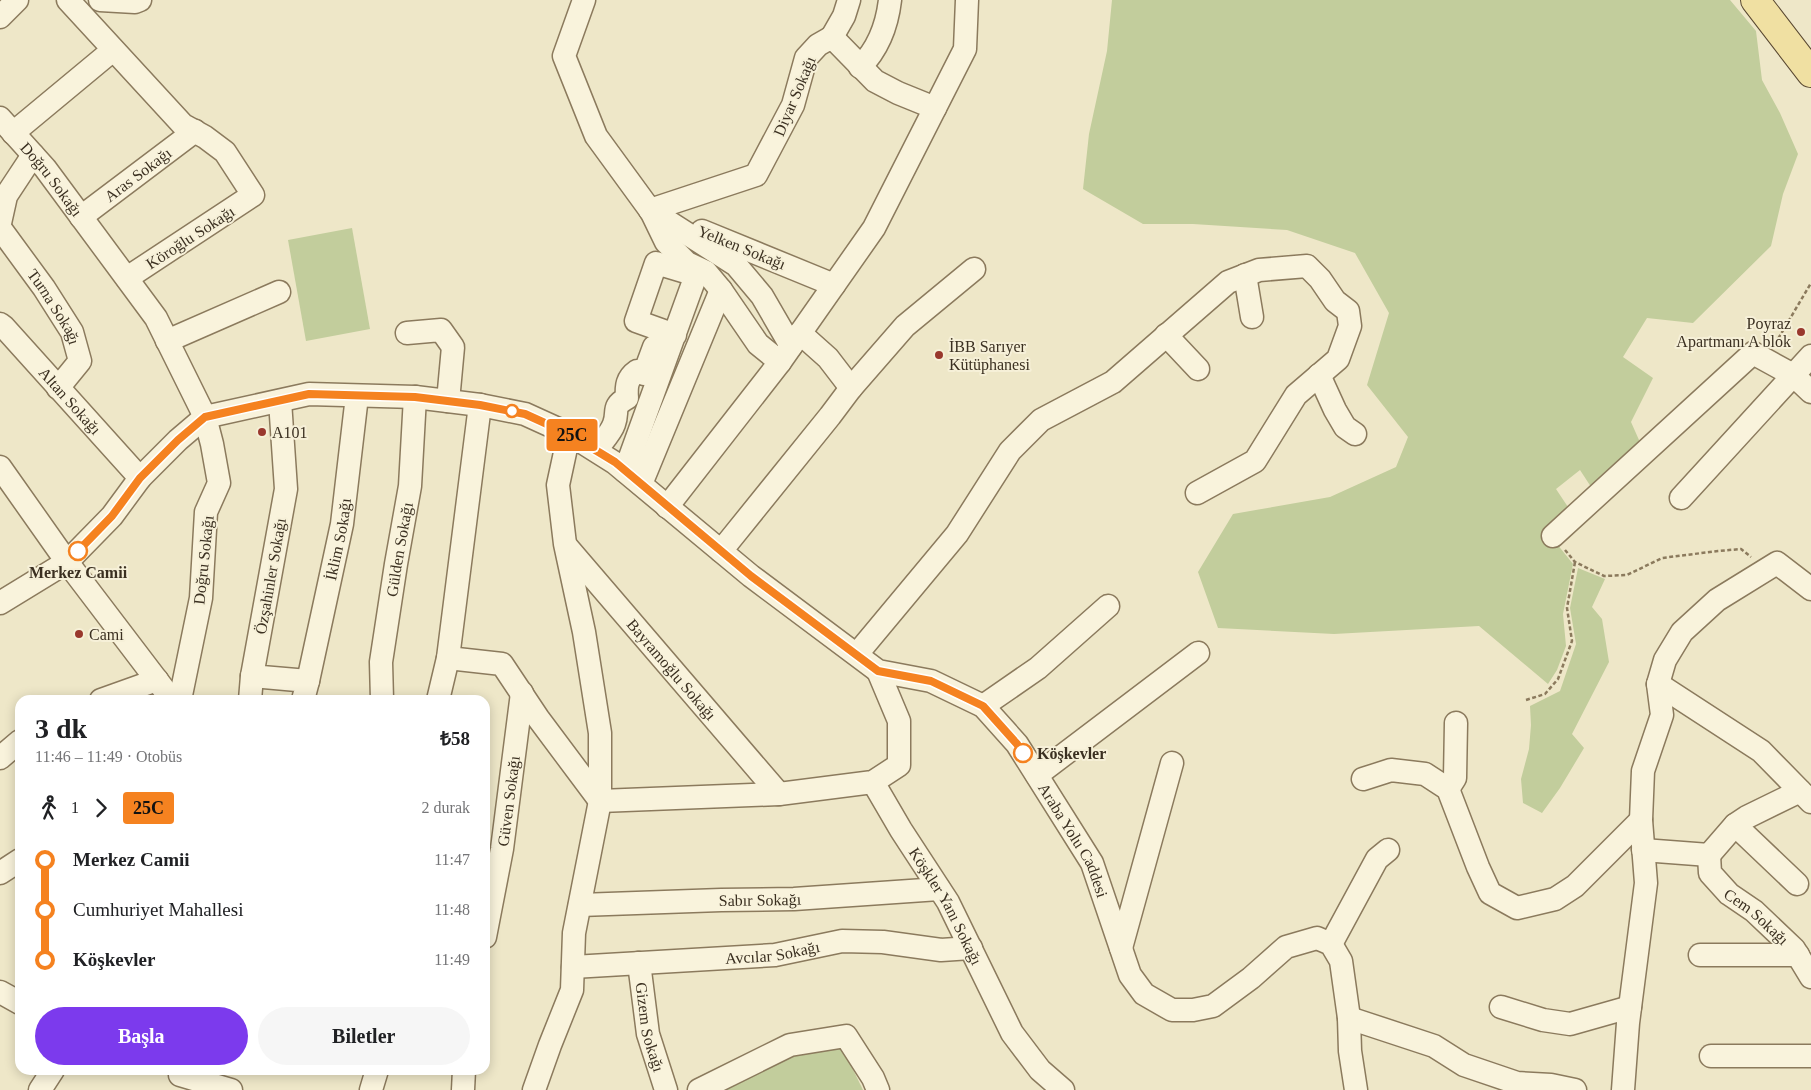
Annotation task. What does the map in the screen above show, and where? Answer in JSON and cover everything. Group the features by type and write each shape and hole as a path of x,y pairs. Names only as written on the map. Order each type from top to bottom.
{"main road":[{"path":"1755,0 1811,74"}],"street":[{"path":"0,17 17,0"},
{"path":"68,0 183,125 195,131"},
{"path":"100,0 135,2 140,0"},
{"path":"584,0 564,56 596,136 650,210 666,242 687,263 706,272 721,290 758,344 791,347 828,358 851,388"},
{"path":"849,0 844,16 832,38 860,67 882,85 935,108"},
{"path":"860,67 872,55 888,20 890,0"},
{"path":"668,507 791,347 874,228 965,49 968,0"},
{"name":"Diyar Sokağı","path":"650,210 756,175 794,105 806,58 818,44 832,38"},
{"path":"6,125 113,50"},
{"name":"Doğru Sokağı","path":"6,125 45,168 156,318 205,417 219,483 206,512 201,598 181,695"},
{"name":"Köroğlu Sokağı","path":"127,278 253,195 225,152 195,131"},
{"name":"Aras Sokağı","path":"81,217 195,131"},
{"path":"0,223 6,196 33,155"},
{"path":"650,210 736,265 762,296 791,347"},
{"name":"Yelken Sokağı","path":"650,210 834,285"},
{"name":"Turna Sokağı","path":"0,228 44,288 72,332 80,361 58,388"},
{"path":"857,654 957,534 1010,452 1041,420 1113,382 1228,282 1259,270 1307,266 1320,279 1335,301 1348,312 1350,326 1338,359 1296,394 1255,461 1197,493"},
{"path":"721,551 851,388 905,326 974,269"},
{"path":"1245,275 1252,317"},
{"path":"633,478 721,290"},
{"path":"167,341 278,292"},
{"name":"Altan Sokağı","path":"2,327 140,478"},
{"path":"407,333 441,330 452,348 448,401"},
{"path":"596,450 614,424 618,402 633,400 626,386 631,376 637,371 644,374 668,332 633,478"},
{"path":"1166,335 1198,369"},
{"path":"1553,536 1753,353 1793,375 1811,392"},
{"path":"1681,498 1811,356"},
{"path":"1319,375 1345,427 1355,434"},
{"name":"Araba Yolu Caddesi","path":"0,603 67,562 112,516 140,478 178,440 205,417 309,394 415,397 480,405 525,414 569,434 596,450 633,478 751,576 878,671 931,681 983,706 1017,744 1092,863 1130,975 1144,994 1172,1010 1193,1010 1213,1006 1251,978 1286,947 1317,938 1331,944"},
{"name":"İklim Sokağı","path":"305,691 342,524 357,396"},
{"name":"Gülden Sokağı","path":"382,695 381,662 410,486 415,397"},
{"name":"Özşahinler Sokağı","path":"250,695 252,676 286,489 280,401"},
{"path":"439,695 448,658 480,405"},
{"path":"534,1090 572,990 574,933 600,801 600,733 584,632 565,544 558,485 569,434"},
{"path":"0,467 67,562 168,695"},
{"name":"Bayramoğlu Sokağı","path":"565,544 779,794"},
{"path":"1624,1090 1630,1007 1646,883 1640,820 1643,771 1662,715 1658,684 1666,660 1682,632 1716,600 1777,563 1811,589"},
{"path":"983,706 1038,668 1108,606"},
{"path":"1036,775 1198,653"},
{"path":"448,658 502,664 571,764 600,801"},
{"path":"600,801 779,794 873,782 899,765 899,721 878,671"},
{"path":"252,676 305,691"},
{"path":"115,695 157,680"},
{"path":"893,705 901,698 931,681"},
{"path":"1643,850 1709,855 1735,825 1747,817 1806,797 1761,751 1658,684"},
{"name":"Güven Sokağı","path":"490,911 502,849 522,694"},
{"path":"1448,789 1455,778 1456,723"},
{"path":"0,758 15,745"},
{"path":"1121,948 1172,764"},
{"path":"1363,779 1391,770 1424,774 1448,789 1490,893 1517,908 1555,899 1576,886 1640,820"},
{"name":"Köşkler Yanı Sokağı","path":"873,782 901,830 948,902 1012,1033 1040,1070 1063,1090"},
{"path":"1735,825 1797,884"},
{"path":"1354,1090 1349,1018 1341,961 1331,944 1377,859 1388,850"},
{"name":"Cem Sokağı","path":"1709,855 1710,873 1730,894 1754,911 1794,949 1811,977"},
{"path":"0,873 15,863"},
{"name":"Sabır Sokağı","path":"580,905 694,900 794,899 940,889"},
{"name":"Avcılar Sokağı","path":"573,967 775,955 842,941 883,942 941,950 971,948"},
{"path":"1700,955 1798,955"},
{"name":"Gizem Sokağı","path":"639,963 648,1034 666,1090"},
{"path":"1501,1007 1543,1020 1570,1024 1630,1007"},
{"path":"1349,1018 1434,1046 1464,1065 1517,1082 1551,1085 1575,1090"},
{"path":"699,1090 790,1045 846,1036 873,1078 878,1090"},
{"path":"1711,1056 1811,1056"},
{"path":"40,1090 50,1075"},
{"path":"371,1090 376,1075"},
{"path":"463,1090 464,1075"},
{"path":"180,1078 231,1090"}],"path":[{"path":"1766,360 1811,284"},
{"path":"1553,536 1574,562 1604,576 1627,575 1662,558 1741,549 1768,568"},
{"path":"1526,700 1545,694 1558,679 1572,641 1567,608 1574,562"}],"green space":[{"path":"1112,0 1730,0 1756,31 1762,80 1780,113 1798,154 1783,194 1771,246 1693,323 1647,318 1623,357 1653,378 1631,422 1643,449 1595,493 1580,470 1556,489 1572,513 1549,534 1573,564 1563,614 1566,646 1557,670 1548,684 1479,626 1334,634 1218,628 1198,572 1233,514 1330,497 1396,467 1408,437 1367,385 1389,313 1355,253 1287,230 1193,224 1143,224 1083,189 1089,134 1107,51"},
{"path":"352,228 370,329 306,341 288,240"},
{"path":"1578,568 1605,579 1592,607 1602,619 1609,662 1572,734 1584,748 1560,788 1542,813 1523,803 1521,779 1529,749 1530,706 1560,691 1576,644 1570,608"},
{"path":"841,1045 863,1090 718,1090 769,1062"}],"bus line":[{"name":"25C","path":"78,551 112,516 140,478 178,440 205,417 309,394 415,397 480,405 525,414 569,434 615,462 751,576 878,671 931,681 983,706 1023,753"}],"place":[{"name":"Poyraz Apartmanı A blok","path":"1801,332"},
{"name":"İBB Sarıyer Kütüphanesi","path":"939,355"},
{"name":"A101","path":"262,432"},
{"name":"Merkez Camii","path":"78,551"},
{"name":"Cami","path":"79,634"},
{"name":"Köşkevler","path":"1023,753"}]}
